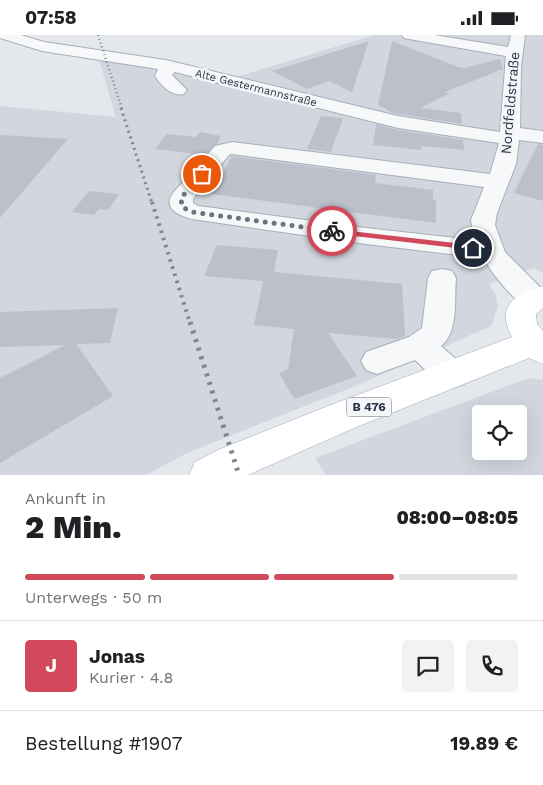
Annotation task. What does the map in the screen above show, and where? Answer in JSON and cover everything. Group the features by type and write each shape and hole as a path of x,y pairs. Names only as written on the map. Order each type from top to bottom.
{"main road":[{"path":"537,347 523,331 520,321 521,311 526,304 539,298"},
{"name":"B 476","path":"209,475 234,462 341,417 509,353 537,347"}],"street":[{"name":"Alte Gestermannstraße","path":"5,35 42,46 104,54 171,67 398,122 509,136 543,137"},
{"path":"409,35 513,53"},
{"name":"Nordfeldstraße","path":"518,35 513,53 509,136 505,165 482,224 490,250 504,269 539,298"},
{"path":"171,67 164,72 163,76 178,90"},
{"path":"490,250 366,236 192,212 182,207 181,198 222,150 232,148 498,182"},
{"path":"377,361 420,346 436,333 442,278"},
{"path":"420,346 452,375"}],"shaded area":[{"path":"374,35 543,35 543,273 534,268 489,284 496,295 498,307 491,326 353,387 187,453 146,475 0,475 0,106 116,117 98,56 227,82 240,76"},
{"path":"529,378 543,380 543,475 326,475 315,458"}],"building":[{"path":"369,41 352,92 329,81 307,89 272,71"},
{"path":"392,41 458,67 464,68 500,59 503,69 445,92 449,94 420,108 461,113 462,124 393,113 378,105"},
{"path":"321,116 343,118 331,152 307,149"},
{"path":"376,124 398,130 463,140 464,150 421,146 421,150 373,145"},
{"path":"200,132 221,136 217,144 205,155 155,149 166,134 196,137"},
{"path":"0,135 68,139 0,218"},
{"path":"538,144 543,145 543,201 514,193"},
{"path":"232,156 376,175 375,183 433,190 433,199 436,200 436,223 211,194"},
{"path":"89,191 119,194 108,210 99,209 94,215 72,212"},
{"path":"217,245 278,250 274,272 402,284 405,336 396,339 328,333 357,376 294,399 279,373 288,369 294,329 254,325 263,281 204,276"},
{"path":"118,308 110,343 76,344 113,396 0,463 0,378 65,345 0,347 0,312"}],"railway":[{"path":"98,35 122,109"},
{"path":"121,108 152,203"},
{"path":"152,202 190,323"},
{"path":"190,322 239,475"}],"way so far":[{"path":"202,174 181,198 182,207 192,212 332,231"}],"route":[{"path":"332,231 473,248"}]}
